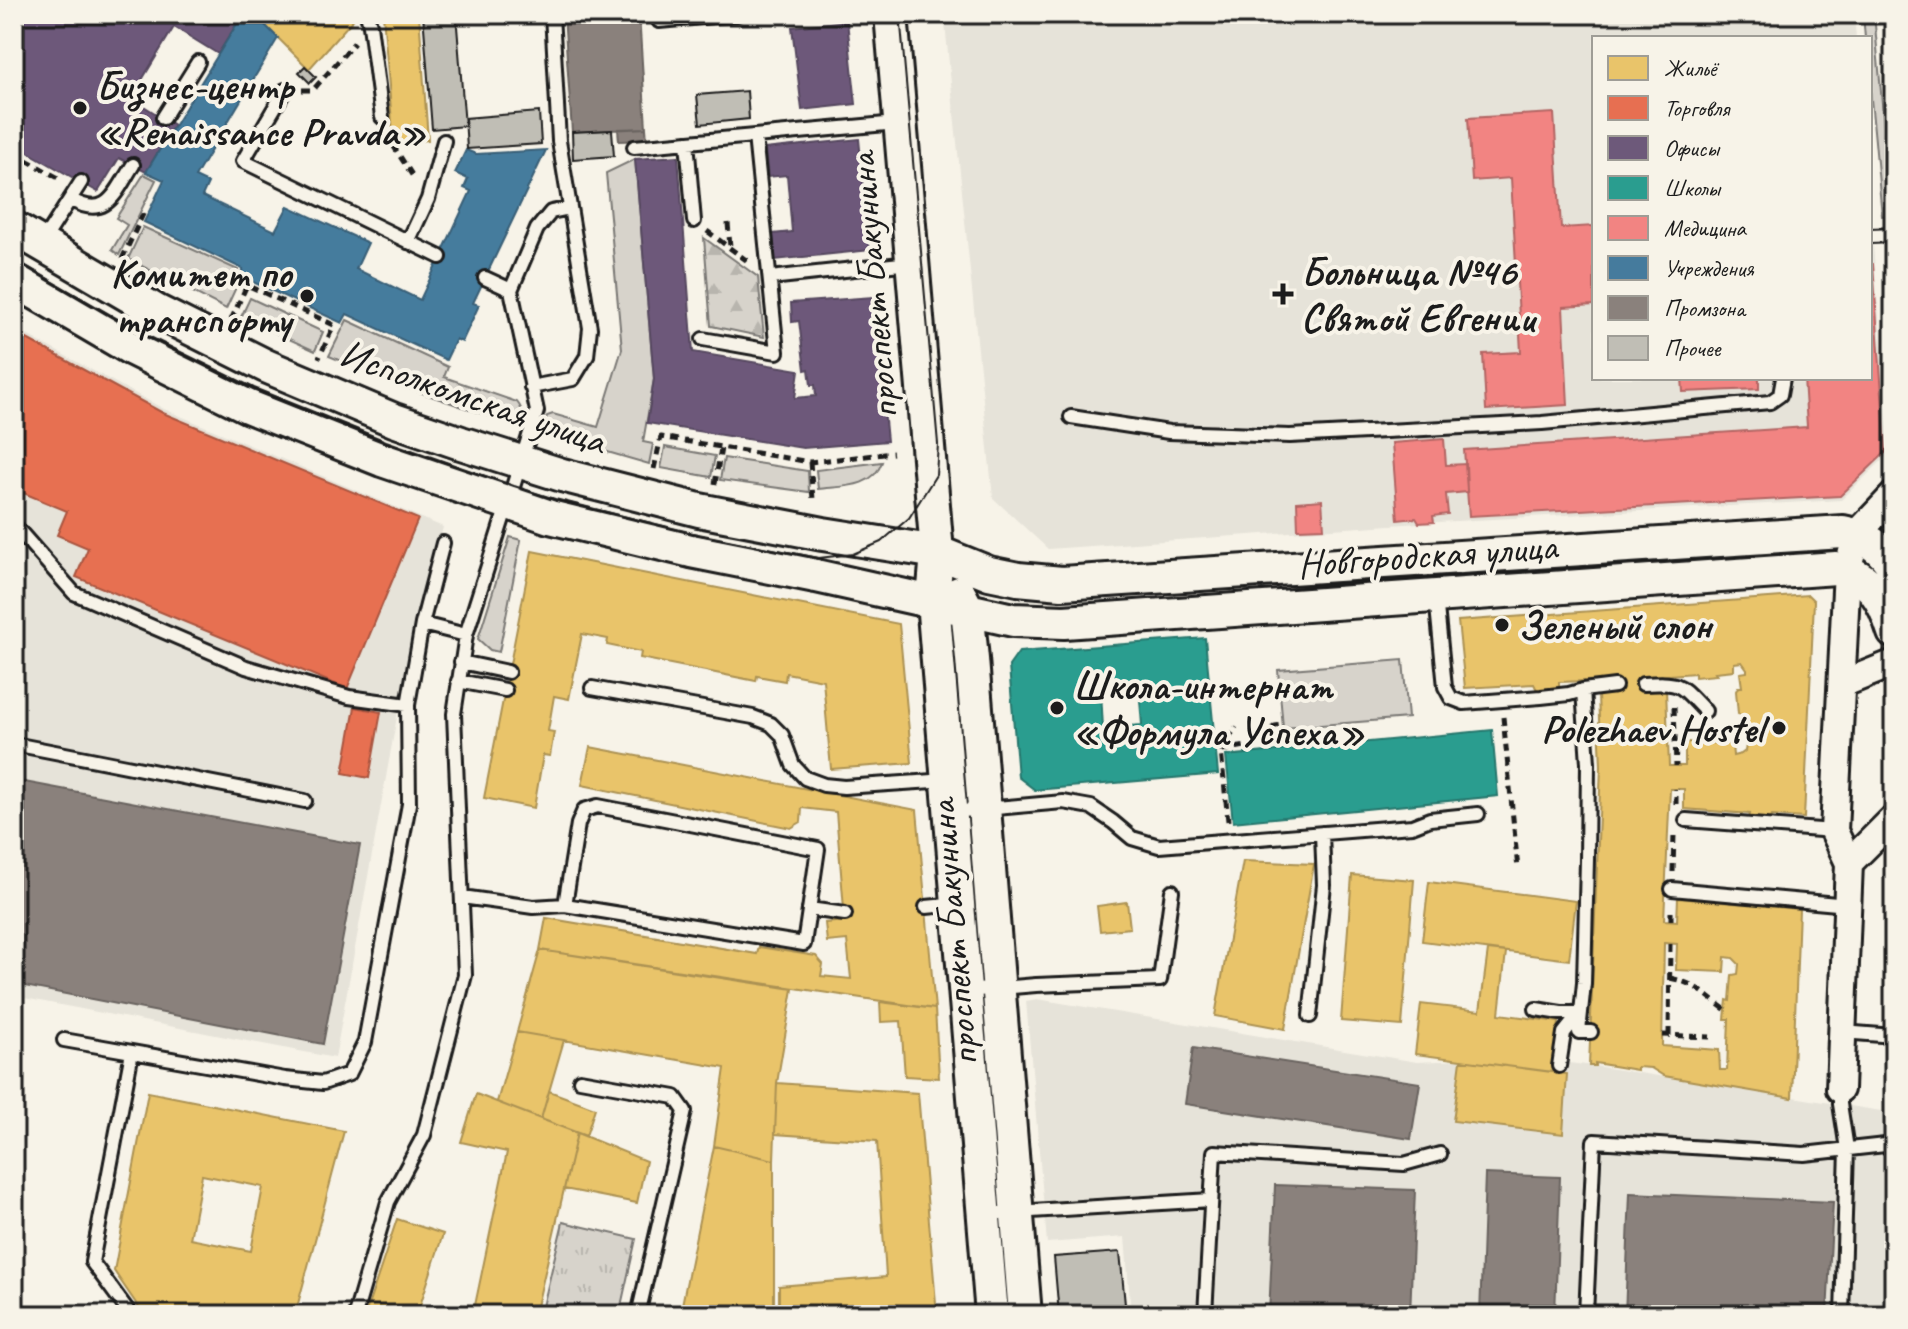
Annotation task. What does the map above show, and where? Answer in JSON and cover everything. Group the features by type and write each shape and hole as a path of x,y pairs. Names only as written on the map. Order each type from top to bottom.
{"street":[{"name":"проспект Бакунина","path":"891,14 937,552 933,601 962,785 975,903 998,988 1025,1315"},
{"name":"Исполкомская улица","path":"27,237 156,311 266,366 394,420 521,463 699,510 937,552"},
{"path":"14,280 132,349 247,406 382,460 550,517 691,551 933,601"},
{"path":"1840,1089 1849,863 1834,831 1847,570 1857,534 1894,495"},
{"name":"Новгородская улица","path":"937,552 989,573 1062,583 1843,532 1857,534"},
{"path":"1857,534 1875,544 1894,568"},
{"name":"проспект Бакунина","path":"937,552 967,608 962,785 984,809 966,991 992,1315"},
{"name":"Новгородская улица","path":"933,601 1013,620 1064,622 1814,569 1847,570"},
{"path":"1847,570 1888,595 1894,632"},
{"path":"1842,684 1894,663"},
{"path":"1849,863 1894,818"}],"lane":[{"path":"531,387 573,379 587,356 590,328 559,141 552,14"},
{"path":"659,21 737,14"},
{"path":"368,20 382,117"},
{"path":"163,118 198,62"},
{"path":"285,90 243,161 440,257"},
{"path":"634,147 900,123"},
{"path":"703,339 777,352 755,136"},
{"path":"408,242 428,199 444,141"},
{"path":"687,142 694,221"},
{"path":"27,237 76,190 83,207 95,208 107,204 133,165"},
{"path":"355,1315 388,1202 424,1135 465,975 454,714 458,681 466,635 537,411 511,290 537,229 551,212 570,208"},
{"path":"1872,236 1894,235"},
{"path":"770,278 912,263"},
{"path":"485,278 511,290"},
{"path":"1071,417 1169,432 1290,436 1542,423 1770,402 1780,395 1783,380"},
{"path":"14,525 74,593 246,667 349,697 408,705"},
{"path":"64,1040 310,1082 323,1083 349,1074 365,1042 409,804 408,705 422,624 443,543"},
{"path":"1436,596 1445,687 1451,698 1464,703 1569,694 1615,686"},
{"path":"422,624 466,635"},
{"path":"461,662 508,672"},
{"path":"458,681 505,690"},
{"path":"1643,684 1672,682 1682,687 1705,711"},
{"path":"592,688 753,717 771,724 782,735 793,765 805,778 824,785 962,785"},
{"path":"1583,690 1588,763 1587,860 1584,983 1579,1032 1591,1032"},
{"path":"14,744 305,801"},
{"path":"984,809 1063,802 1091,807 1132,838 1159,846 1412,826 1430,819 1478,814"},
{"path":"462,897 533,907 565,905 804,944 818,849 598,806 584,810 578,824 565,905"},
{"path":"1680,819 1834,831"},
{"path":"1310,1016 1324,885 1322,833"},
{"path":"1672,889 1848,905"},
{"path":"966,991 1160,980 1172,891"},
{"path":"926,907 975,903"},
{"path":"809,909 845,914"},
{"path":"1536,1009 1580,1013"},
{"path":"1559,1066 1564,1033 1580,1013"},
{"path":"1842,1032 1894,1036"},
{"path":"131,1315 92,1262 132,1052"},
{"path":"580,1080 675,1097 685,1111 638,1315"},
{"path":"1840,1089 1847,1149 1842,1315"},
{"path":"1586,1315 1594,1141 1804,1154 1894,1144"},
{"path":"1205,1315 1214,1152 1404,1164 1440,1154"},
{"path":"984,1214 1211,1200"}],"path":[{"path":"313,90 368,20"},
{"path":"382,117 385,135 417,184"},
{"path":"14,153 76,190"},
{"path":"120,264 144,212 148,213"},
{"path":"694,221 770,278"},
{"path":"728,223 730,248"},
{"path":"231,320 247,285 334,325 318,359"},
{"path":"654,472 661,437 810,462 893,453"},
{"path":"715,484 721,448"},
{"path":"810,462 813,499"},
{"path":"1672,682 1676,766"},
{"path":"1501,700 1518,869"},
{"path":"1221,751 1252,745 1275,726 1283,725"},
{"path":"1230,840 1221,751 1236,727"},
{"path":"1676,789 1680,819"},
{"path":"1671,920 1674,833"},
{"path":"1670,943 1665,1036 1710,1037"},
{"path":"1670,978 1699,988 1726,1010"}],"shaded area":[{"name":"Больница №46 Святой Евгении","path":"944,14 1854,14 1856,36 1592,36 1592,380 1872,380 1872,233 1890,453 1841,500 1419,523 1048,549 993,498"},
{"path":"14,328 164,409 443,527 402,689 335,1058 14,996"},
{"path":"1037,999 1417,1062 1461,1060 1566,1074 1568,1063 1894,1113 1894,1315 1131,1315 1125,1237 1047,1243 1026,1001"}],"green space":[{"path":"1863,14 1874,14 1892,215 1882,216 1872,109 1872,36 1865,36"},
{"path":"635,159 654,379 643,442 653,444 649,464 545,434 544,423 547,416 553,414 598,427 622,349 606,173"},
{"path":"144,174 156,180 119,255 112,250 127,225 116,218"},
{"path":"143,227 238,270 234,278 239,281 226,309 128,259"},
{"path":"704,238 758,277 764,337 711,326"},
{"path":"1894,247 1894,355 1884,248"},
{"path":"250,298 323,332 315,351 241,317"},
{"path":"347,320 448,367 444,377 517,402 522,414 518,426 405,387 329,356"},
{"path":"665,447 715,456 711,477 661,468"},
{"path":"724,458 808,471 809,492 720,480"},
{"path":"882,462 878,471 864,482 818,489 816,470"},
{"path":"510,537 521,540 499,652 490,650 478,639"},
{"path":"1403,660 1408,718 1283,728 1278,670"},
{"path":"563,1222 636,1239 619,1315 541,1315"}],"building: Жильё":[{"path":"254,14 358,14 309,69"},
{"path":"383,14 419,14 428,140 402,142 393,134"},
{"path":"532,551 899,624 912,763 831,769 823,680 786,673 785,681 757,676 756,681 640,658 641,652 607,645 608,639 582,634 569,699 554,696 548,731 554,732 550,756 543,755 534,808 484,798"},
{"path":"1808,595 1814,601 1804,818 1772,816 1771,820 1749,818 1750,814 1684,809 1684,789 1670,789 1664,920 1677,921 1678,898 1744,904 1744,899 1768,901 1767,906 1799,909 1792,1098 1664,1076 1651,1068 1637,1067 1637,1070 1595,1063 1595,1066 1589,1066 1601,766 1598,695 1616,694 1614,680 1559,682 1559,688 1537,690 1534,684 1465,688 1458,621","holes":["1742,662 1747,672 1740,673 1742,687 1736,691 1738,714 1742,715 1741,739 1747,740 1745,751 1733,756 1732,744 1685,742 1685,766 1669,766 1666,689 1643,691 1642,677 1695,673 1695,677 1717,675 1715,672 1734,670 1734,663","1664,943 1677,944 1676,970 1724,972 1725,957 1733,958 1739,964 1738,974 1732,975 1730,1001 1727,1000 1727,1070 1720,1070 1719,1050 1662,1046"]},
{"path":"590,747 917,810 935,1009 540,950 546,918 757,954 759,947 816,956 823,964 821,976 851,979 847,940 827,942 825,923 845,921 836,812 802,808 801,822 791,828 582,785"},
{"path":"1243,861 1314,864 1285,1029 1215,1016"},
{"path":"1352,875 1414,880 1402,1026 1341,1021"},
{"path":"1429,882 1576,901 1569,960 1422,941"},
{"path":"1127,902 1130,928 1100,931 1097,906"},
{"path":"540,950 793,989 777,1083 774,1160 714,1146 725,1068 517,1032"},
{"path":"1488,950 1506,952 1499,1014 1559,1022 1553,1072 1415,1054 1421,1004 1480,1011"},
{"path":"880,1002 935,1009 939,1078 905,1076 901,1021 881,1022"},
{"path":"517,1032 564,1040 541,1119 497,1102"},
{"path":"1461,1060 1567,1074 1563,1134 1453,1121"},
{"path":"777,1083 918,1093 937,1315 779,1315 779,1286 886,1277 877,1141 775,1134"},
{"path":"549,1091 595,1108 586,1136 541,1119"},
{"path":"148,1092 344,1131 295,1315 144,1315 114,1271","holes":["202,1175 263,1187 251,1251 190,1239"]},
{"path":"476,1094 577,1133 535,1315 473,1315 507,1152 461,1142"},
{"path":"577,1133 646,1161 637,1203 564,1189"},
{"path":"714,1146 774,1160 774,1315 680,1315"},
{"path":"397,1219 443,1234 417,1315 365,1315"}],"building: Торговля":[{"path":"14,332 163,413 418,519 347,689 76,577 88,548 57,535 67,511 14,489"},
{"path":"355,707 381,712 369,778 343,773"},
{"path":"14,1085 21,1086 14,1127"},
{"path":"14,1195 24,1197 17,1241 14,1240"}],"building: Офисы":[{"name":"Бизнес-центр «Renaissance Pravda»","path":"14,14 243,14 218,54 174,27 131,98 174,125 146,172 119,158 98,192 14,144"},
{"path":"847,21 856,104 802,110 792,27"},
{"path":"859,139 870,250 775,260 773,234 792,232 787,175 768,177 765,149"},
{"path":"678,156 693,352 799,370 795,398 816,396 809,369 805,370 799,321 792,322 791,303 873,297 887,441 803,448 647,423 654,379 635,159"}],"building: Школы":[{"name":"Школа-интернат «Формула Успеха»","path":"1205,638 1218,774 1035,790 1018,777 1009,666 1019,652","holes":["1139,688 1142,725 1103,728 1101,691"]},
{"path":"1492,730 1498,796 1233,822 1226,756"}],"building: Медицина":[{"path":"1554,113 1561,228 1592,226 1592,305 1563,307 1568,405 1486,410 1483,354 1521,352 1511,178 1472,181 1468,118"},
{"path":"1873,264 1886,452 1840,496 1469,516 1464,450 1807,427 1804,380 1872,380"},
{"path":"1682,380 1759,380 1759,389 1683,392"},
{"path":"1444,439 1446,465 1466,464 1467,492 1446,494 1448,514 1433,516 1434,522 1419,523 1416,518 1398,520 1392,443"},
{"path":"1322,500 1324,528 1298,529 1297,502"}],"building: Учреждения":[{"path":"243,14 254,14 278,38 195,177 208,183 202,196 275,231 288,206 368,243 356,269 420,300 471,191 464,188 468,179 455,173 466,150 476,154 546,150 473,303 479,305 462,342 456,339 446,360 347,314 342,323 240,276 243,269 144,222 164,180 146,172"}],"building: Промзона":[{"path":"564,14 639,14 646,128 572,132"},
{"path":"646,128 647,140 619,141 618,129"},
{"path":"14,780 360,845 323,1044 14,984"},
{"path":"1193,1048 1420,1083 1411,1139 1185,1104"},
{"path":"1485,1174 1560,1177 1555,1315 1480,1315"},
{"path":"1275,1185 1415,1190 1410,1315 1269,1315"},
{"path":"1630,1193 1833,1202 1827,1315 1625,1315"}],"building: Прочее":[{"path":"423,14 456,14 465,126 432,129"},
{"path":"305,66 316,77 310,83 299,72"},
{"path":"747,91 749,119 700,124 697,95"},
{"path":"539,112 541,144 467,149 465,118"},
{"path":"612,130 614,156 573,159 572,132"},
{"path":"1120,1252 1126,1315 1059,1315 1054,1257"}],"tram line":[{"path":"14,259 144,334 254,388 386,441 555,499 695,534 819,558 853,554 881,542 909,518 936,475 938,444 900,14"}],"place":[{"name":"Бизнес-центр «Renaissance Pravda»","path":"80,108"},
{"name":"Больница №46 Святой Евгении","path":"1283,294"},
{"name":"Комитет по транспорту","path":"307,296"},
{"name":"Зеленый слон","path":"1502,625"},
{"name":"Школа-интернат «Формула Успеха»","path":"1057,708"},
{"name":"Polezhaev Hostel","path":"1779,728"}]}
